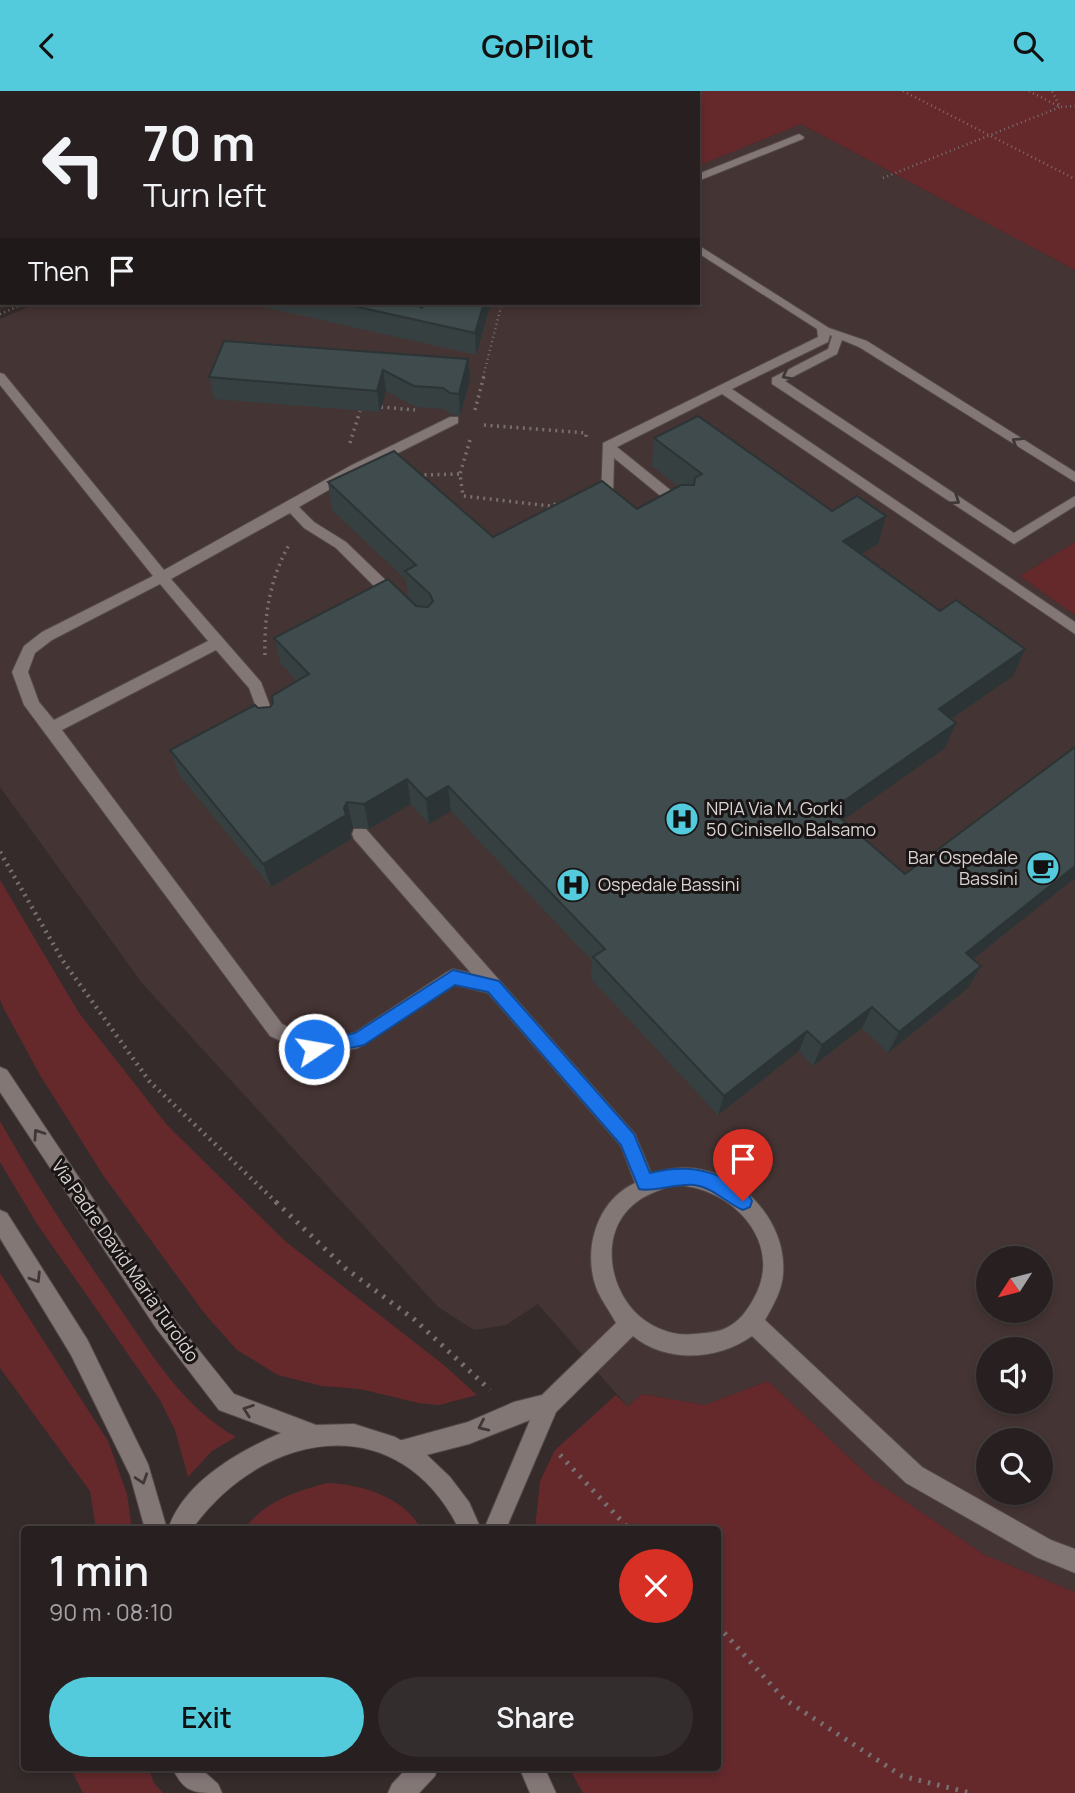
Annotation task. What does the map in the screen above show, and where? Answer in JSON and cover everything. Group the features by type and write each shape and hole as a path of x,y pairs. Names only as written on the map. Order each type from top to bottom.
{"street":[{"path":"700,177 799,137"},
{"path":"700,249 823,328 863,344 1075,478"},
{"path":"608,446 824,339 823,328"},
{"path":"838,335 833,351 776,381 1014,539 1075,500"},
{"path":"0,377 162,578 256,686 270,727"},
{"path":"723,389 1075,629"},
{"path":"454,420 290,505 211,552 47,636 29,650 20,672 32,705 52,727 276,1030 314,1049 358,1040 453,977 493,986"},
{"path":"606,495 608,446"},
{"path":"608,446 684,508"},
{"path":"290,505 309,525 341,545 407,609"},
{"path":"52,727 217,643"},
{"path":"360,834 628,1140 645,1183"},
{"name":"Via Padre David Maria Turoldo","path":"0,1076 163,1321 227,1402 312,1434"},
{"path":"670,1176 696,1177 721,1185 743,1201 760,1222 771,1247 773,1273 766,1299 752,1322 732,1337 707,1346 680,1346 654,1339 631,1323 612,1300 601,1273 600,1245 608,1219 623,1198 645,1183 670,1176"},
{"path":"0,1220 79,1347 141,1472 155,1526"},
{"path":"752,1322 914,1475 1044,1549 1075,1561"},
{"path":"496,1526 548,1404 631,1323"},
{"path":"402,1450 468,1433 514,1413 548,1404"},
{"path":"181,1526 190,1510 226,1472 267,1447 312,1434 359,1435 402,1450 437,1477 470,1526"},
{"path":"186,1771 192,1780 209,1793"},
{"path":"401,1793 422,1771"},
{"path":"533,1771 543,1793"}],"path":[{"path":"904,91 1075,179"},
{"path":"1029,91 1060,107"},
{"path":"1052,91 1060,107"},
{"path":"883,178 1060,107 1075,106"},
{"path":"0,314 21,305"},
{"path":"475,413 502,305"},
{"path":"484,425 586,433 585,445"},
{"path":"473,432 460,474 463,496 551,506 558,503"},
{"path":"411,475 460,474"},
{"path":"256,686 266,678 264,640 270,592 282,556 293,538 309,525"},
{"path":"0,852 63,961 150,1082 345,1268 415,1320 514,1413"},
{"path":"536,1436 555,1450 626,1526"},
{"path":"721,1629 784,1699 902,1776 970,1793"}],"shaded area":[{"path":"700,91 1075,91 1075,270 801,124 700,165"},
{"name":"Ospedale Bassini","path":"801,124 1075,270 1075,542 1020,576 1075,615 1075,1592 985,1555 872,1479 768,1381 705,1405 643,1394 628,1407 538,1304 506,1325 474,1330 438,1307 142,983 0,787 0,319 32,305 700,305 700,165"},
{"path":"1075,542 1075,615 1020,576"},
{"path":"0,880 79,1013 167,1125 285,1241 445,1366 477,1395 439,1405 360,1389 322,1386 278,1375 237,1350 205,1314 103,1175 40,1075 4,1009 0,1000"},
{"path":"0,1121 57,1216 157,1362 200,1411 236,1437 212,1451 188,1477 175,1430 160,1400 37,1224 0,1162"},
{"path":"0,1273 108,1441 127,1494 132,1526 96,1526 90,1491 0,1368"},
{"path":"768,1381 872,1479 985,1555 1075,1592 1075,1793 583,1793 571,1771 721,1771 721,1526 535,1526 540,1481 555,1450 616,1395 628,1407 642,1394 705,1405"},
{"path":"327,1483 354,1486 380,1494 404,1508 419,1526 247,1526 271,1505 303,1490"},
{"path":"72,1771 149,1771 154,1783 163,1793 83,1793"}],"building":[{"path":"349,305 418,305 422,308 423,305 483,305 475,333"},
{"path":"224,341 468,359 459,394 450,393 443,388 414,386 383,370 377,391 209,377"},
{"path":"698,416 832,511 857,496 886,516 843,541 940,611 956,600 1025,649 939,709 956,723 831,810 905,874 1075,747 1075,866 966,953 981,966 899,1032 872,1007 822,1045 807,1031 724,1096 593,957 605,949 448,786 426,799 407,779 364,804 347,802 344,808 346,815 263,864 170,750 255,705 258,708 270,707 273,703 272,696 309,674 274,638 388,579 416,606 428,607 433,601 430,594 405,571 416,565 328,482 394,451 493,537 602,481 637,509 681,485 694,485 695,478 702,474 654,438"}],"place":[{"name":"NPIA Via M. Gorki 50 Cinisello Balsamo","path":"682,819"},
{"name":"Bar Ospedale Bassini","path":"1043,868"},
{"name":"Ospedale Bassini","path":"573,885"}],"route":[{"path":"314,1049 358,1040 453,977 493,986 628,1140 645,1183 670,1176 696,1177 721,1185 743,1201"}]}
